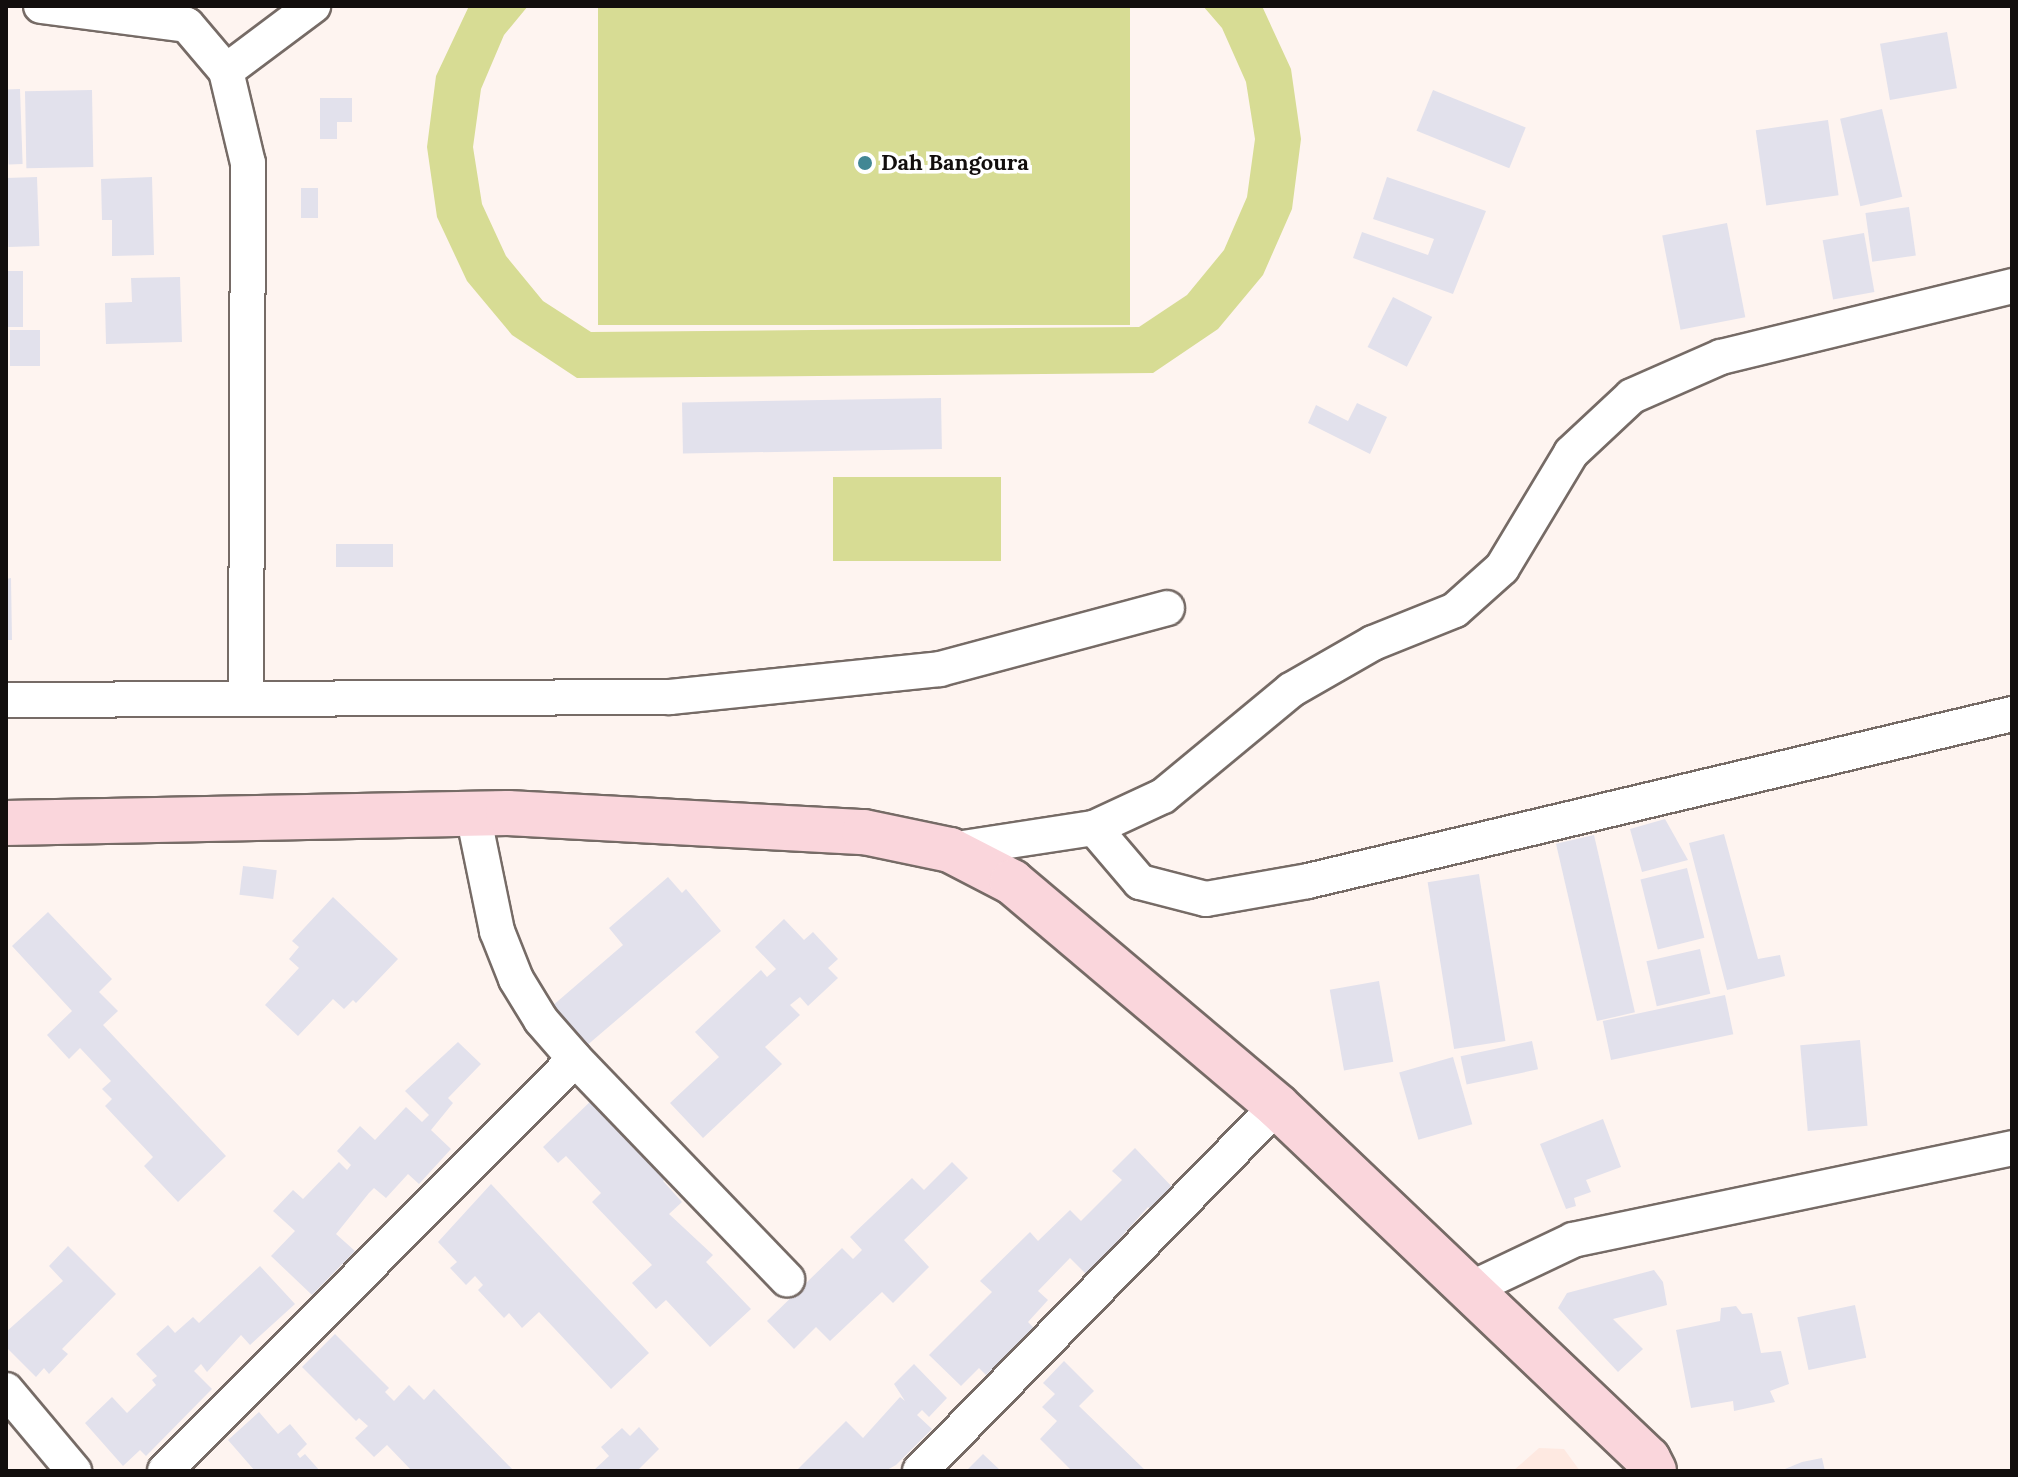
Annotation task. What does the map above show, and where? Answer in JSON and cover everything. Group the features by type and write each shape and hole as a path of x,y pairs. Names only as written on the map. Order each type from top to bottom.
{"main road":[{"path":"6,823 473,814 864,832 950,850 1012,882 1277,1106 1648,1459 1654,1471"}],"street":[{"path":"41,6 187,25 226,71 248,163 246,699"},
{"path":"226,71 313,6"},
{"path":"950,850 1094,828 1163,796 1291,690 1373,643 1455,610 1502,568 1571,453 1632,396 1721,357 2012,286"},
{"path":"6,700 670,697 940,669 1167,608"},
{"path":"1094,828 1140,882 1206,899 1308,881 2012,714"},
{"path":"473,814 497,931 516,979 541,1020 787,1279"},
{"path":"165,1471 575,1059"},
{"path":"920,1471 1277,1106"},
{"path":"1470,1289 1573,1240 2012,1148"},
{"path":"6,1390 74,1471"}],"shaded area":[{"path":"1539,1448 1564,1449 1580,1471 1513,1471"}],"green space":[{"path":"469,6 528,6 504,35 481,89 473,147 482,204 506,256 543,301 591,332 1139,327 1187,295 1224,250 1247,197 1255,139 1246,82 1222,28 1203,6 1262,6 1291,69 1301,139 1292,209 1263,275 1218,329 1153,373 577,378 512,335 467,281 437,217 427,147 436,76"},
{"name":"Dah Bangoura","path":"598,6 1130,6 1130,325 598,325"},
{"path":"833,477 1001,477 1001,561 833,561"}],"building":[{"path":"1947,32 1957,88 1890,100 1880,44"},
{"path":"6,89 20,89 23,164 9,164"},
{"path":"92,90 93,167 26,168 25,91"},
{"path":"1433,90 1526,127 1509,168 1417,131"},
{"path":"320,98 352,98 352,122 337,122 337,139 320,139"},
{"path":"1882,109 1902,197 1860,206 1840,119"},
{"path":"1828,120 1839,195 1766,205 1756,130"},
{"path":"37,177 39,246 8,247 6,178"},
{"path":"152,177 154,255 112,256 112,220 102,220 101,179"},
{"path":"1387,177 1486,211 1453,294 1353,258 1362,232 1428,255 1434,239 1373,219"},
{"path":"301,188 318,188 318,218 301,218"},
{"path":"1909,207 1916,256 1872,262 1865,213"},
{"path":"1727,223 1745,317 1681,330 1662,236"},
{"path":"1864,233 1874,292 1833,299 1823,240"},
{"path":"6,271 23,271 23,327 6,327"},
{"path":"180,277 182,342 106,344 105,303 132,302 131,278"},
{"path":"1393,297 1432,317 1407,367 1368,347"},
{"path":"10,330 40,330 40,366 10,366"},
{"path":"941,398 942,449 683,454 682,403"},
{"path":"1357,403 1387,417 1370,454 1308,423 1316,405 1348,421"},
{"path":"336,544 393,544 393,567 336,567"},
{"path":"11,578 12,640 6,640 6,579"},
{"path":"1665,819 1688,860 1642,872 1630,829"},
{"path":"1724,834 1758,959 1780,955 1785,976 1727,990 1689,843"},
{"path":"1594,835 1635,1012 1597,1021 1556,844"},
{"path":"243,866 277,870 273,899 239,895"},
{"path":"1687,868 1704,938 1658,949 1640,880"},
{"path":"1479,874 1505,1041 1454,1049 1428,882"},
{"path":"668,877 682,893 686,889 721,931 585,1047 551,1007 623,945 609,928"},
{"path":"333,897 398,959 356,1003 353,1000 344,1009 333,999 298,1036 265,1005 299,968 289,959 299,947 292,941"},
{"path":"48,912 112,979 99,992 118,1011 103,1025 226,1156 178,1202 144,1166 153,1157 105,1106 112,1099 102,1089 111,1081 80,1048 69,1059 47,1035 72,1011 12,946"},
{"path":"784,919 804,940 813,932 838,959 828,968 838,978 808,1006 800,997 790,1005 800,1015 765,1047 782,1064 703,1138 670,1103 719,1057 695,1032 761,970 767,977 776,969 755,947"},
{"path":"1700,949 1710,994 1657,1006 1646,961"},
{"path":"1379,981 1393,1062 1344,1070 1330,990"},
{"path":"1725,995 1733,1034 1611,1060 1603,1021"},
{"path":"1860,1040 1867,1126 1808,1131 1800,1045"},
{"path":"1532,1041 1538,1069 1467,1085 1461,1056"},
{"path":"458,1042 481,1064 448,1098 453,1103 431,1130 451,1149 419,1184 408,1174 386,1198 374,1188 369,1193 336,1234 355,1251 312,1295 271,1256 295,1231 273,1211 293,1190 303,1199 339,1162 347,1170 351,1165 337,1151 360,1126 375,1140 406,1107 422,1122 429,1115 405,1091"},
{"path":"1453,1057 1472,1124 1418,1140 1399,1072"},
{"path":"594,1098 668,1177 663,1181 682,1202 669,1214 713,1255 706,1262 751,1309 710,1347 666,1300 656,1309 632,1283 652,1265 592,1202 601,1193 566,1156 558,1163 543,1147"},
{"path":"1603,1119 1621,1167 1586,1180 1591,1192 1574,1198 1576,1206 1566,1209 1540,1144"},
{"path":"1135,1148 1176,1191 1154,1213 1148,1207 1087,1275 1070,1258 1038,1291 1048,1300 1028,1322 1034,1328 986,1375 979,1368 961,1386 929,1355 992,1292 980,1281 1030,1232 1038,1241 1070,1210 1081,1221 1122,1180 1112,1171"},
{"path":"952,1162 968,1178 904,1240 929,1267 893,1303 882,1292 830,1341 816,1327 794,1349 767,1321 842,1248 853,1259 862,1250 850,1237 912,1178 924,1190"},
{"path":"491,1184 649,1353 611,1389 539,1312 522,1328 509,1313 504,1318 478,1290 483,1285 475,1276 466,1285 450,1268 457,1262 438,1242"},
{"path":"68,1246 116,1294 62,1349 68,1354 49,1374 44,1368 36,1377 6,1347 6,1332 63,1281 49,1266"},
{"path":"260,1266 295,1304 250,1345 241,1335 207,1372 201,1364 194,1371 212,1389 146,1456 140,1450 123,1466 85,1423 112,1397 127,1413 156,1385 152,1380 157,1376 136,1354 168,1325 175,1333 193,1317 199,1323"},
{"path":"1654,1270 1663,1282 1667,1305 1613,1319 1643,1349 1618,1372 1558,1308 1567,1293"},
{"path":"1855,1305 1866,1358 1809,1370 1797,1317"},
{"path":"1736,1306 1742,1314 1752,1313 1761,1353 1781,1351 1789,1384 1770,1391 1775,1402 1734,1411 1733,1401 1691,1408 1676,1330 1720,1321 1721,1308"},
{"path":"335,1334 389,1388 385,1392 394,1401 409,1385 424,1400 434,1389 514,1471 412,1471 387,1445 374,1457 355,1438 368,1426 359,1418 356,1421 302,1367"},
{"path":"1064,1361 1094,1391 1079,1406 1146,1471 1072,1471 1040,1439 1057,1421 1042,1407 1055,1394 1043,1383"},
{"path":"914,1364 947,1398 929,1417 922,1410 917,1415 932,1429 896,1465 885,1471 796,1471 846,1421 863,1438 900,1397 905,1401 894,1384"},
{"path":"259,1412 278,1434 290,1424 307,1444 297,1454 300,1458 305,1454 320,1471 255,1471 228,1440"},
{"path":"639,1427 659,1449 637,1471 593,1471 609,1456 601,1447 622,1428 630,1436"},
{"path":"983,1454 1001,1471 966,1471"},
{"path":"1822,1458 1825,1471 1780,1471 1802,1462"}],"place":[{"name":"Dah Bangoura","path":"865,163"}]}
